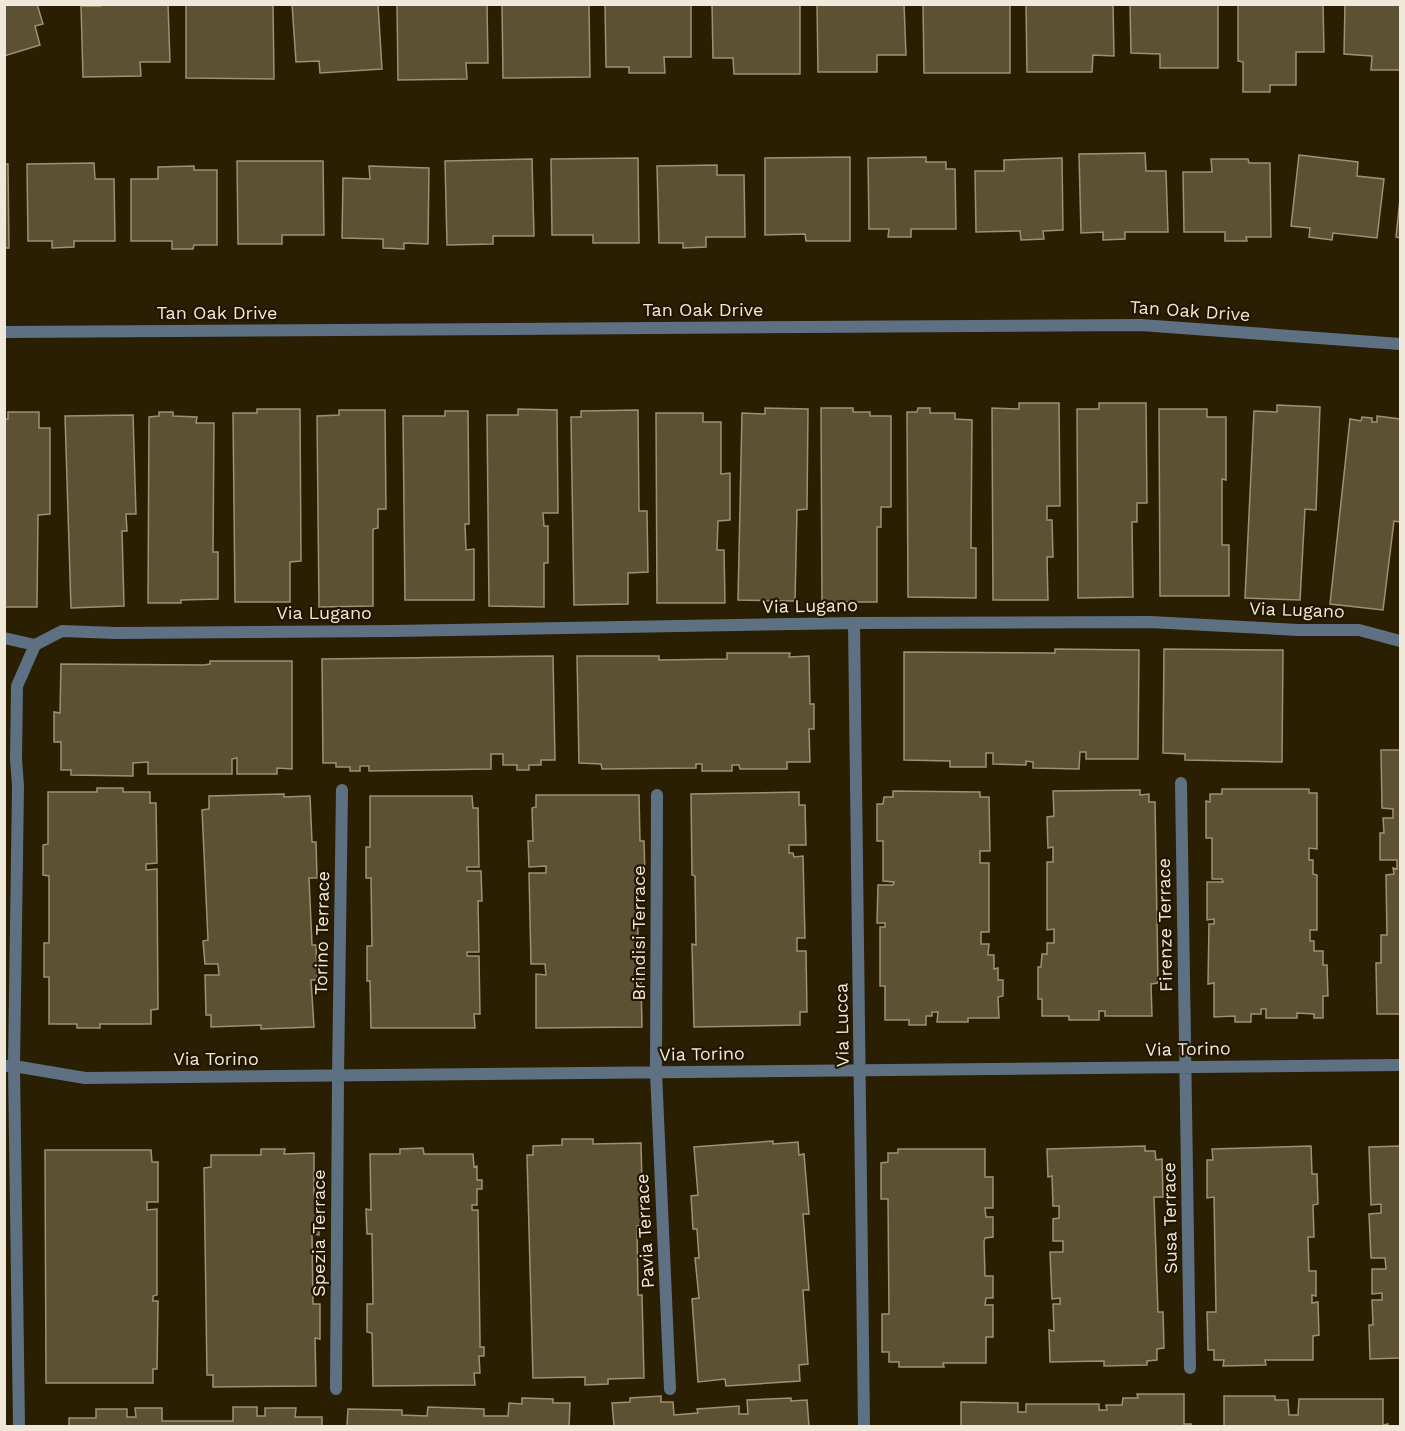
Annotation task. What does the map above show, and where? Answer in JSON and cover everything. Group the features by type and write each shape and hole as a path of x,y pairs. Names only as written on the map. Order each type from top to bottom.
{"street":[{"name":"Tan Oak Drive","path":"4,332 1141,325 1401,344"},
{"name":"Via Lugano","path":"35,645 62,632 382,631 854,623 1150,622 1298,630 1359,630 1401,641"},
{"name":"Via Lucca","path":"854,623 864,1426"},
{"path":"4,638 35,645 17,686 18,786 9,1066 19,1426"},
{"name":"Firenze Terrace","path":"1181,783 1185,1067"},
{"name":"Torino Terrace","path":"338,1077 342,790"},
{"name":"Brindisi Terrace","path":"657,795 657,1072"},
{"name":"Via Torino","path":"9,1066 85,1078 1401,1065"},
{"name":"Susa Terrace","path":"1185,1067 1190,1368"},
{"name":"Pavia Terrace","path":"657,1072 670,1389"},
{"name":"Spezia Terrace","path":"336,1389 338,1077"}],"building":[{"path":"4,4 37,4 43,24 35,26 40,45 4,56"},
{"path":"101,4 168,4 170,62 140,62 141,76 83,77 81,6 101,6"},
{"path":"186,4 273,4 274,79 186,78"},
{"path":"292,4 378,4 382,69 320,73 319,61 296,62"},
{"path":"397,4 487,4 488,63 466,63 467,79 398,80"},
{"path":"502,4 589,4 590,77 503,78"},
{"path":"605,4 691,4 691,57 664,57 665,73 629,73 629,67 606,67"},
{"path":"712,4 800,4 800,74 734,74 733,58 713,58"},
{"path":"817,4 904,4 906,55 877,55 877,72 818,72"},
{"path":"923,4 1010,4 1010,73 924,73"},
{"path":"1026,4 1113,4 1114,56 1093,55 1092,72 1027,72"},
{"path":"1130,4 1218,4 1218,68 1160,68 1160,54 1131,53"},
{"path":"1238,4 1323,4 1324,52 1296,52 1296,85 1270,85 1270,92 1243,92 1243,62 1238,61"},
{"path":"1345,4 1400,4 1400,70 1371,70 1372,56 1344,54"},
{"path":"1145,153 1146,171 1166,171 1168,232 1125,232 1125,239 1103,240 1103,232 1081,233 1079,154"},
{"path":"1299,155 1358,162 1357,176 1384,179 1377,238 1333,233 1332,240 1309,237 1310,228 1291,226"},
{"path":"850,157 850,241 806,241 805,234 765,235 765,158"},
{"path":"926,157 926,162 946,162 946,169 955,169 956,229 911,229 911,237 888,237 889,229 869,229 868,158"},
{"path":"638,158 639,243 593,243 593,235 552,235 551,159"},
{"path":"1062,158 1063,230 1043,231 1044,239 1021,240 1020,231 976,232 975,171 1004,171 1004,160"},
{"path":"532,159 534,236 493,236 493,244 447,245 445,161"},
{"path":"1211,159 1248,159 1249,163 1270,163 1271,237 1246,237 1247,241 1225,241 1225,232 1184,232 1183,172 1212,172"},
{"path":"237,161 323,161 324,235 282,235 282,244 238,244"},
{"path":"94,163 95,179 114,179 115,241 74,241 74,247 52,248 52,241 28,241 27,164"},
{"path":"4,164 8,164 9,248 4,248"},
{"path":"717,165 717,175 744,175 745,237 706,237 706,247 683,248 683,243 659,243 657,166"},
{"path":"194,166 194,170 217,170 217,245 194,245 193,249 172,249 172,241 131,241 131,179 158,179 158,167"},
{"path":"369,166 429,168 428,244 404,243 404,249 383,248 383,239 342,238 343,178 370,179"},
{"path":"1400,199 1400,238 1396,237"},
{"path":"1019,403 1059,403 1060,506 1047,506 1047,520 1052,520 1053,557 1047,557 1048,600 993,600 992,408 1019,409"},
{"path":"1099,403 1146,403 1147,503 1137,503 1137,522 1132,522 1133,597 1078,598 1077,409 1099,409"},
{"path":"1277,405 1320,407 1316,510 1305,509 1300,600 1245,598 1254,411 1277,412"},
{"path":"765,408 808,409 807,509 797,510 795,601 738,600 742,413 765,414"},
{"path":"821,408 853,408 853,412 870,412 870,416 891,416 891,507 881,507 881,527 877,527 877,602 822,602"},
{"path":"918,408 930,408 930,413 955,413 955,419 972,420 971,548 976,548 976,598 908,597 907,412 917,412"},
{"path":"257,409 300,409 301,561 290,562 290,602 235,602 233,413 257,413"},
{"path":"518,409 557,410 558,513 543,513 544,526 548,526 548,563 544,563 544,607 489,606 487,415 518,415"},
{"path":"1159,409 1207,409 1207,417 1226,417 1226,480 1222,479 1222,545 1229,545 1229,596 1160,596"},
{"path":"339,410 385,410 386,509 378,509 378,528 373,529 373,606 319,607 317,416 339,415"},
{"path":"638,410 639,511 647,511 648,572 628,573 628,604 574,605 571,417 581,417 581,411"},
{"path":"445,411 468,411 469,524 465,524 466,550 474,549 474,600 405,600 403,416 445,416"},
{"path":"8,412 39,412 39,428 50,428 50,514 38,515 37,607 4,607 4,419 8,419"},
{"path":"159,412 173,412 173,416 197,417 196,423 214,423 213,552 218,552 218,599 181,600 181,603 148,603 149,417 159,416"},
{"path":"656,413 703,413 703,422 721,422 721,474 730,473 730,520 718,521 717,550 724,550 725,603 657,603"},
{"path":"133,415 136,514 126,514 127,531 122,531 124,606 71,608 65,416"},
{"path":"1377,416 1400,419 1400,522 1394,521 1383,610 1330,604 1350,419 1361,421 1362,417 1372,418 1372,422 1377,422"},
{"path":"1055,649 1139,650 1138,759 1086,759 1086,752 1080,752 1079,769 1033,768 1033,762 1026,761 1026,765 993,764 993,753 986,753 986,767 950,767 950,761 904,760 904,652 1055,653"},
{"path":"1164,649 1283,650 1282,762 1185,760 1185,754 1163,753"},
{"path":"727,653 790,653 789,657 809,656 810,704 814,704 814,729 809,729 810,762 787,762 787,769 740,769 739,765 732,765 732,771 702,771 702,764 696,764 696,768 602,769 601,764 579,763 577,656 659,656 659,660 727,659"},
{"path":"553,656 555,760 541,760 541,765 529,765 529,770 517,770 517,765 503,765 503,754 491,754 491,769 369,771 369,766 360,766 360,771 350,771 350,767 336,767 336,763 323,763 322,659"},
{"path":"210,661 292,661 292,769 277,768 277,774 237,774 237,758 232,759 232,774 148,774 148,762 133,763 133,776 71,775 71,770 61,770 61,742 54,742 54,712 60,713 61,664 204,665 210,664"},
{"path":"1381,750 1400,750 1400,1014 1377,1014 1376,963 1381,963 1381,935 1387,935 1386,875 1394,874 1393,868 1397,869 1397,860 1380,860 1380,833 1384,833 1383,818 1393,818 1393,809 1382,808"},
{"path":"97,788 123,788 123,792 150,792 150,803 156,803 157,863 146,864 146,870 157,869 158,1009 151,1010 151,1024 100,1024 100,1028 77,1028 77,1024 49,1024 49,977 44,977 44,943 49,943 49,876 43,875 43,845 48,844 48,792 97,792"},
{"path":"1222,789 1309,789 1309,793 1317,793 1317,849 1309,848 1309,860 1313,860 1313,874 1317,875 1317,930 1310,930 1310,941 1314,941 1314,951 1323,951 1323,965 1327,965 1328,996 1323,996 1323,1018 1314,1018 1314,1014 1297,1013 1297,1018 1266,1018 1266,1009 1261,1009 1261,1014 1251,1014 1251,1022 1235,1022 1235,1016 1214,1017 1214,983 1208,984 1209,924 1214,924 1214,919 1207,920 1207,882 1223,882 1222,879 1212,879 1212,838 1206,838 1206,801 1210,802 1210,794 1222,794"},
{"path":"1140,790 1140,795 1149,794 1149,802 1155,802 1158,983 1151,984 1152,1016 1105,1016 1105,1011 1099,1011 1099,1020 1069,1020 1069,1016 1042,1016 1042,999 1038,999 1038,967 1041,967 1042,954 1047,954 1047,943 1054,943 1054,929 1047,930 1047,862 1053,862 1053,847 1048,848 1047,817 1054,816 1053,791"},
{"path":"893,791 980,792 980,797 989,797 990,851 980,851 980,863 989,863 989,932 981,932 981,944 989,944 988,955 994,955 994,969 998,968 998,980 1003,980 1003,996 998,997 999,1018 968,1018 968,1022 937,1022 938,1012 932,1012 932,1016 926,1016 926,1025 909,1025 909,1020 885,1020 885,986 880,986 880,927 885,927 885,923 877,923 878,885 893,885 894,882 883,881 883,841 877,841 877,804 883,804 884,797 893,797"},
{"path":"799,792 799,805 805,805 806,845 789,845 789,853 793,853 794,857 803,856 805,938 797,938 797,951 806,951 807,1012 800,1012 800,1025 694,1027 692,944 696,945 691,794"},
{"path":"284,794 284,797 310,796 312,842 316,842 317,878 309,878 312,945 316,945 317,980 311,980 314,1027 261,1029 261,1025 211,1027 211,1015 206,1015 205,975 219,975 218,964 205,964 203,941 208,940 202,810 209,809 209,796"},
{"path":"536,795 639,795 640,841 644,841 645,876 637,876 638,945 644,945 645,980 641,979 642,1027 536,1028 536,974 546,975 545,964 531,964 529,873 546,873 546,866 529,867 528,841 533,841 532,808 536,807"},
{"path":"370,796 472,796 473,808 478,808 479,867 467,867 467,871 481,871 482,901 478,901 479,952 467,952 467,956 479,956 480,1014 474,1014 475,1028 371,1028 367,946 372,946 371,878 366,878 366,847 370,847"},
{"path":"562,1139 593,1139 593,1144 641,1143 643,1226 637,1226 638,1295 642,1295 644,1378 608,1379 608,1384 585,1385 585,1377 533,1378 527,1155 533,1155 533,1146 562,1145"},
{"path":"773,1141 773,1144 798,1142 799,1155 804,1154 809,1214 803,1214 809,1290 803,1290 808,1364 799,1365 800,1381 726,1386 725,1379 698,1382 692,1299 699,1298 695,1258 699,1258 697,1229 693,1229 691,1196 698,1195 694,1147"},
{"path":"1145,1146 1145,1151 1155,1151 1156,1160 1162,1159 1163,1197 1154,1197 1158,1312 1163,1312 1164,1348 1157,1349 1157,1360 1147,1361 1147,1365 1104,1366 1104,1361 1050,1362 1049,1330 1054,1331 1053,1304 1060,1304 1060,1298 1052,1299 1050,1252 1063,1252 1063,1241 1053,1241 1053,1219 1059,1218 1059,1206 1053,1206 1052,1176 1048,1177 1047,1149"},
{"path":"1311,1146 1312,1174 1317,1174 1318,1204 1313,1205 1314,1237 1308,1237 1309,1271 1316,1271 1316,1296 1312,1295 1312,1303 1318,1302 1319,1335 1313,1336 1313,1360 1265,1360 1266,1365 1223,1366 1224,1360 1214,1360 1214,1350 1208,1350 1207,1312 1216,1312 1214,1197 1207,1198 1207,1160 1213,1160 1212,1149"},
{"path":"1400,1146 1400,1358 1370,1359 1369,1325 1373,1325 1372,1300 1382,1300 1382,1293 1372,1294 1372,1269 1386,1269 1385,1258 1371,1258 1369,1214 1381,1213 1381,1204 1371,1205 1369,1147"},
{"path":"423,1148 424,1154 473,1154 474,1167 477,1166 477,1180 482,1180 482,1189 477,1189 477,1205 472,1205 472,1210 478,1210 480,1347 484,1347 484,1356 479,1356 480,1373 474,1373 475,1385 373,1386 372,1333 367,1332 367,1304 373,1304 372,1234 367,1234 366,1209 371,1210 370,1154 400,1154 400,1149"},
{"path":"261,1149 285,1149 284,1154 314,1153 314,1195 319,1195 319,1235 312,1234 313,1304 320,1304 320,1339 315,1338 316,1386 213,1387 213,1375 207,1375 204,1168 211,1167 211,1155 261,1155"},
{"path":"898,1149 985,1149 985,1177 993,1177 993,1208 985,1208 986,1217 993,1217 993,1237 985,1238 984,1241 985,1276 993,1276 993,1298 986,1298 985,1305 993,1305 993,1337 986,1337 986,1363 943,1363 944,1367 899,1367 899,1362 889,1362 889,1352 882,1352 882,1314 889,1314 888,1199 881,1199 881,1163 888,1162 888,1153 898,1153"},
{"path":"45,1150 151,1150 152,1162 158,1162 158,1202 147,1202 147,1210 157,1209 157,1295 153,1296 153,1301 158,1301 157,1369 153,1369 153,1383 46,1383"},
{"path":"1137,1394 1184,1394 1184,1424 1191,1424 1191,1426 961,1426 961,1402 1018,1403 1018,1412 1026,1412 1026,1404 1099,1404 1099,1410 1107,1410 1106,1405 1122,1405 1123,1398 1138,1398"},
{"path":"661,1396 661,1402 673,1402 674,1415 698,1413 697,1409 739,1406 739,1414 748,1414 747,1400 791,1398 791,1401 807,1400 809,1426 614,1426 612,1403 630,1402 630,1398"},
{"path":"1224,1396 1275,1396 1275,1400 1288,1400 1289,1415 1298,1415 1299,1399 1383,1399 1383,1425 1388,1424 1388,1426 1224,1426"},
{"path":"522,1398 553,1399 553,1403 570,1403 569,1426 347,1426 348,1409 402,1410 402,1415 427,1416 428,1407 484,1409 484,1416 508,1416 509,1403 522,1404"},
{"path":"233,1407 257,1407 257,1416 265,1416 265,1408 296,1408 295,1417 322,1417 322,1426 69,1426 69,1418 96,1418 96,1409 127,1409 127,1417 136,1417 135,1408 162,1408 162,1421 233,1421"}]}
